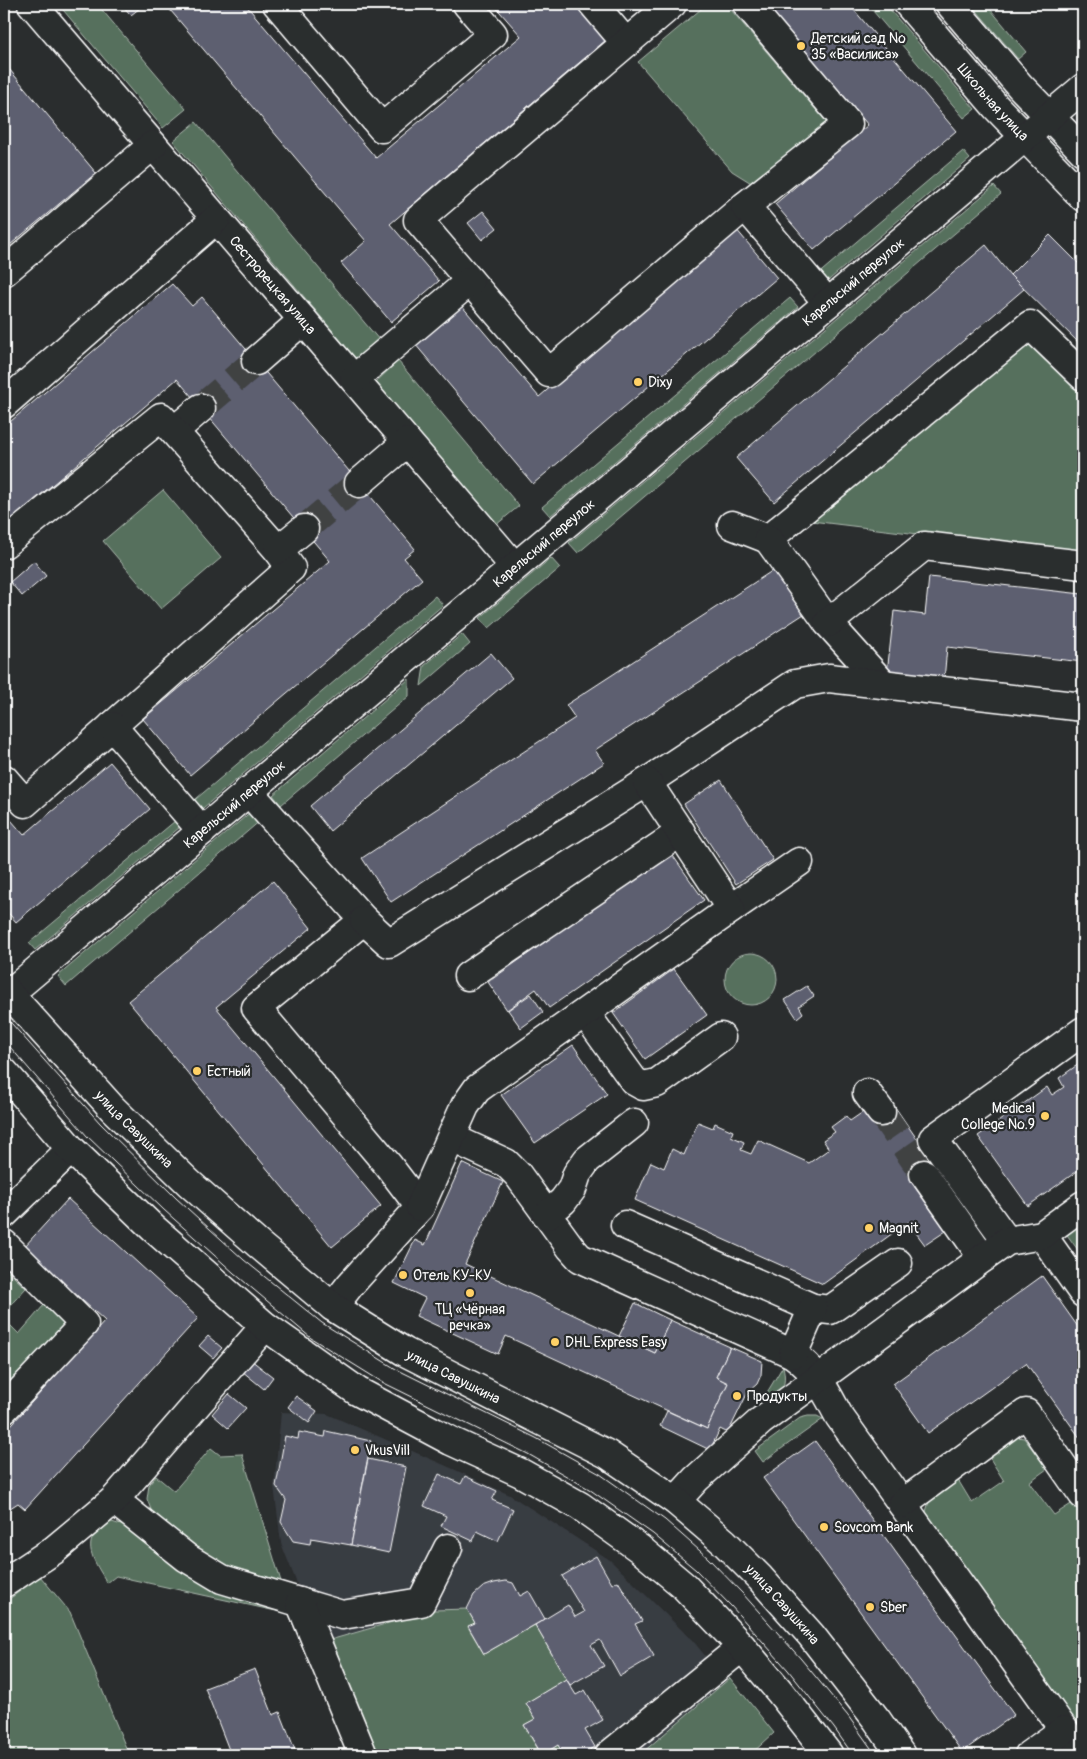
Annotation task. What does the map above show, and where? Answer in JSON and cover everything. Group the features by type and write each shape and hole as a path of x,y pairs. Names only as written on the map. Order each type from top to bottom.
{"street":[{"name":"Сестрорецкая улица","path":"32,4 514,566"},
{"path":"277,4 382,128 493,34 467,4"},
{"path":"593,4 626,43"},
{"path":"672,4 418,220 549,373 745,206 848,124 747,4"},
{"name":"Школьная улица","path":"908,4 996,108 1083,197"},
{"path":"950,4 1020,86 1083,152"},
{"name":"Карельский переулок","path":"5,993 202,831 1083,88"},
{"path":"4,272 153,145"},
{"path":"745,206 828,303"},
{"path":"4,404 216,218"},
{"path":"354,380 470,281"},
{"path":"256,361 303,320"},
{"path":"768,539 1030,325 1083,376"},
{"path":"174,432 201,408"},
{"path":"4,544 161,417 278,550 291,568 24,803 4,779"},
{"path":"359,483 407,442"},
{"path":"732,525 768,539 828,623 883,684"},
{"path":"278,550 304,529"},
{"path":"828,623 924,546 1083,565"},
{"path":"248,792 364,920 389,943 647,782 795,684 829,678 1083,707"},
{"path":"112,726 202,831"},
{"path":"647,782 731,908"},
{"path":"468,976 681,832"},
{"path":"333,1307 350,1284 420,1207 465,1106 478,1090 731,908 800,862"},
{"path":"364,920 256,1008 382,1158 420,1207"},
{"name":"улица Савушкина","path":"5,993 113,1108 189,1183 333,1307 404,1352 607,1454 676,1501 724,1542 760,1578 805,1628 877,1720 901,1755"},
{"path":"584,1013 634,1082 644,1086 658,1083 721,1037"},
{"path":"1007,1241 933,1139 1083,1031"},
{"path":"4,1072 71,1148 153,1228 265,1326 357,1391 452,1441 521,1473 580,1506 640,1549 684,1586 742,1647 780,1692 828,1755"},
{"path":"547,1214 564,1202 572,1189 577,1174 587,1160 634,1122"},
{"path":"452,1138 506,1163 518,1175 580,1258 793,1354 808,1365 819,1380 839,1416 1082,1755"},
{"path":"4,1214 71,1148"},
{"path":"924,1174 983,1258"},
{"path":"676,1501 696,1478 761,1421 983,1258 1007,1241 1042,1235 1083,1205"},
{"path":"625,1225 813,1308 830,1310 898,1263"},
{"path":"1042,1235 1083,1293"},
{"path":"4,1244 84,1324 4,1409"},
{"path":"793,1354 813,1308"},
{"path":"4,1583 54,1550 114,1500 265,1326"},
{"path":"902,1504 1026,1413 1083,1495"},
{"path":"114,1500 187,1558 222,1580 342,1615 421,1602 448,1548"},
{"path":"300,1602 363,1755"},
{"path":"609,1755 742,1647"},
{"path":"1029,1755 1064,1730"}],"shaded area":[{"path":"281,1412 327,1414 451,1468 510,1495 610,1560 693,1641 754,1715 756,1755 368,1755 320,1642 281,1543 274,1486"}],"green space":[{"path":"58,4 97,4 186,109 163,128"},
{"path":"707,4 726,4 828,124 756,186 732,171 638,62"},
{"path":"867,4 885,4 975,109 964,118"},
{"path":"971,4 986,4 1026,52 1018,59"},
{"path":"196,122 380,341 358,361 173,141"},
{"path":"963,151 970,159 823,285 816,276"},
{"path":"994,186 1001,194 578,553 569,543"},
{"path":"790,298 798,307 550,516 542,507"},
{"path":"1030,338 1083,388 1083,554 811,521"},
{"path":"398,361 519,506 496,525 376,382"},
{"path":"163,490 221,558 161,609 103,541"},
{"path":"551,558 560,568 489,628 480,618"},
{"path":"435,596 443,605 197,813 190,804"},
{"path":"462,634 470,644 421,686 424,666"},
{"path":"409,679 409,696 281,805 273,795"},
{"path":"253,810 261,820 66,986 58,976"},
{"path":"175,821 180,827 35,950 29,943"},
{"path":"746,953 756,953 766,957 773,964 777,979 773,994 766,1001 756,1005 746,1005 736,1001 729,994 725,984 725,974 729,964 736,957"},
{"path":"1083,1218 1083,1257 1065,1232"},
{"path":"4,1268 26,1288 4,1312"},
{"path":"44,1305 65,1324 4,1389 4,1319 19,1334"},
{"path":"783,1366 784,1382 782,1388 775,1396 757,1409"},
{"path":"817,1416 823,1419 763,1462 755,1451 800,1418"},
{"path":"1011,1436 1024,1438 1047,1469 1029,1482 1054,1515 1076,1501 1083,1511 1083,1741 923,1521 933,1489 955,1475 972,1503 1004,1481 986,1452"},
{"path":"211,1448 220,1455 242,1454 283,1588 228,1571 192,1551 153,1515 147,1499 149,1485 156,1476 174,1491"},
{"path":"112,1522 136,1530 272,1602 276,1611 116,1576 107,1583 93,1558 91,1545 92,1539 99,1529"},
{"path":"40,1576 70,1612 129,1755 4,1755 4,1603"},
{"path":"467,1609 475,1623 468,1627 484,1654 535,1625 566,1679 526,1703 535,1719 524,1725 541,1755 374,1755 323,1642 434,1610"},
{"path":"730,1678 774,1733 750,1755 660,1755 643,1752"},
{"path":"558,1745 564,1755 541,1755"}],"building":[{"path":"121,4 145,4 131,15"},
{"path":"165,4 245,4 376,158 521,36 493,4 575,4 606,40 390,224 439,281 391,322 341,263 366,241"},
{"path":"766,4 849,4 956,131 814,250 775,204 868,125"},
{"path":"4,63 96,173 4,250 4,166 6,165 4,162"},
{"path":"483,211 497,228 482,240 468,223"},
{"path":"736,229 777,278 533,484 415,344 461,305 539,397"},
{"path":"1050,235 1083,268 1083,347 1010,275"},
{"path":"986,245 1024,289 774,502 736,458"},
{"path":"172,284 192,306 202,297 415,549 404,558 422,579 190,775 143,719 330,561 177,379 5,525 4,523 4,427"},
{"path":"34,561 46,576 22,596 10,582"},
{"path":"775,569 804,614 595,750 604,763 391,902 362,858 575,718 566,705"},
{"path":"929,577 1082,594 1083,662 947,647 944,680 887,673 894,611 925,615"},
{"path":"491,653 512,678 330,831 310,806"},
{"path":"110,762 150,809 16,922 4,908 4,812 24,835"},
{"path":"721,780 773,860 736,884 684,804"},
{"path":"671,853 704,900 549,1008 536,989 507,1010 488,982"},
{"path":"273,881 311,928 216,1007 381,1206 332,1247 128,1001"},
{"path":"674,969 707,1015 645,1059 613,1013"},
{"path":"807,986 814,996 799,1006 803,1013 797,1018 785,1000"},
{"path":"531,994 543,1012 521,1028 508,1010"},
{"path":"573,1045 607,1094 535,1143 501,1095"},
{"name":"Medical College No.9","path":"1083,1061 1083,1167 1028,1206 978,1136 1047,1087 1052,1095 1064,1087 1059,1078"},
{"path":"893,1104 936,1167 912,1183 946,1231 925,1245 908,1222 823,1284 635,1200 651,1162 664,1168 672,1149 684,1155 698,1122 713,1128 715,1123 733,1131 731,1136 744,1142 741,1150 751,1154 758,1140 809,1163 829,1149 823,1140 835,1132 831,1127 846,1116 850,1121 863,1112 869,1121"},
{"name":"ТЦ «Чёрная речка»","path":"462,1163 503,1182 465,1264 655,1353 670,1320 730,1347 716,1377 728,1383 707,1429 506,1336 498,1354 416,1316 425,1298 394,1283 415,1240 425,1245"},
{"path":"68,1199 198,1318 25,1509 18,1503 4,1512 4,1433 105,1321 24,1247"},
{"path":"1042,1276 1083,1334 1083,1442 1026,1363 928,1433 893,1384"},
{"path":"635,1303 670,1320 655,1353 619,1336"},
{"path":"208,1336 222,1348 213,1358 199,1346"},
{"path":"730,1347 762,1361 761,1375 757,1384 748,1392 728,1433 720,1429 710,1450 660,1426 667,1411 707,1429 728,1383 716,1377"},
{"path":"251,1360 273,1377 264,1389 242,1371"},
{"path":"229,1394 246,1408 228,1428 212,1414"},
{"path":"296,1396 317,1411 309,1423 288,1407"},
{"path":"326,1431 371,1441 351,1545 311,1538 310,1544 293,1541 281,1522 286,1500 276,1486 285,1436 298,1439 299,1432 325,1437"},
{"path":"815,1441 1014,1715 962,1752 763,1478"},
{"path":"368,1459 406,1467 389,1553 351,1545"},
{"path":"439,1474 461,1484 465,1476 497,1491 492,1500 513,1509 498,1541 477,1531 473,1541 441,1526 446,1516 424,1506"},
{"path":"596,1556 612,1584 618,1581 642,1621 635,1624 654,1656 620,1676 600,1640 591,1645 604,1666 570,1685 535,1625 568,1605 575,1617 584,1612 562,1576"},
{"path":"506,1581 513,1583 520,1596 529,1591 545,1619 484,1654 468,1626 475,1623 467,1609 474,1595 483,1587"},
{"path":"255,1669 273,1715 280,1712 297,1755 231,1755 205,1688"},
{"path":"566,1679 576,1695 585,1690 603,1720 585,1730 595,1747 581,1755 564,1755 558,1745 542,1755 524,1725 535,1719 526,1703"}],"tunnel":[{"path":"201,408 256,361"},
{"path":"304,529 359,483"},
{"path":"881,1112 924,1174"}],"tram line":[{"path":"4,1015 100,1123 176,1198 244,1260 322,1323 396,1369 536,1438 600,1474 665,1520 708,1558 743,1594 801,1659 848,1716 876,1755"},
{"path":"4,1040 87,1136 164,1210 234,1273 311,1338 382,1382 528,1454 589,1489 653,1534 696,1570 788,1670 853,1755"}],"place":[{"name":"Детский сад № 35 «Василиса»","path":"801,46"},
{"name":"Dixy","path":"638,382"},
{"name":"Естный","path":"197,1071"},
{"name":"Medical College No.9","path":"1045,1116"},
{"name":"Magnit","path":"869,1228"},
{"name":"Отель КУ-КУ","path":"403,1275"},
{"name":"ТЦ «Чёрная речка»","path":"470,1293"},
{"name":"DHL Express Easy","path":"555,1342"},
{"name":"Продукты","path":"737,1396"},
{"name":"VkusVill","path":"355,1450"},
{"name":"Sovcom Bank","path":"824,1527"},
{"name":"Sber","path":"870,1607"}]}
